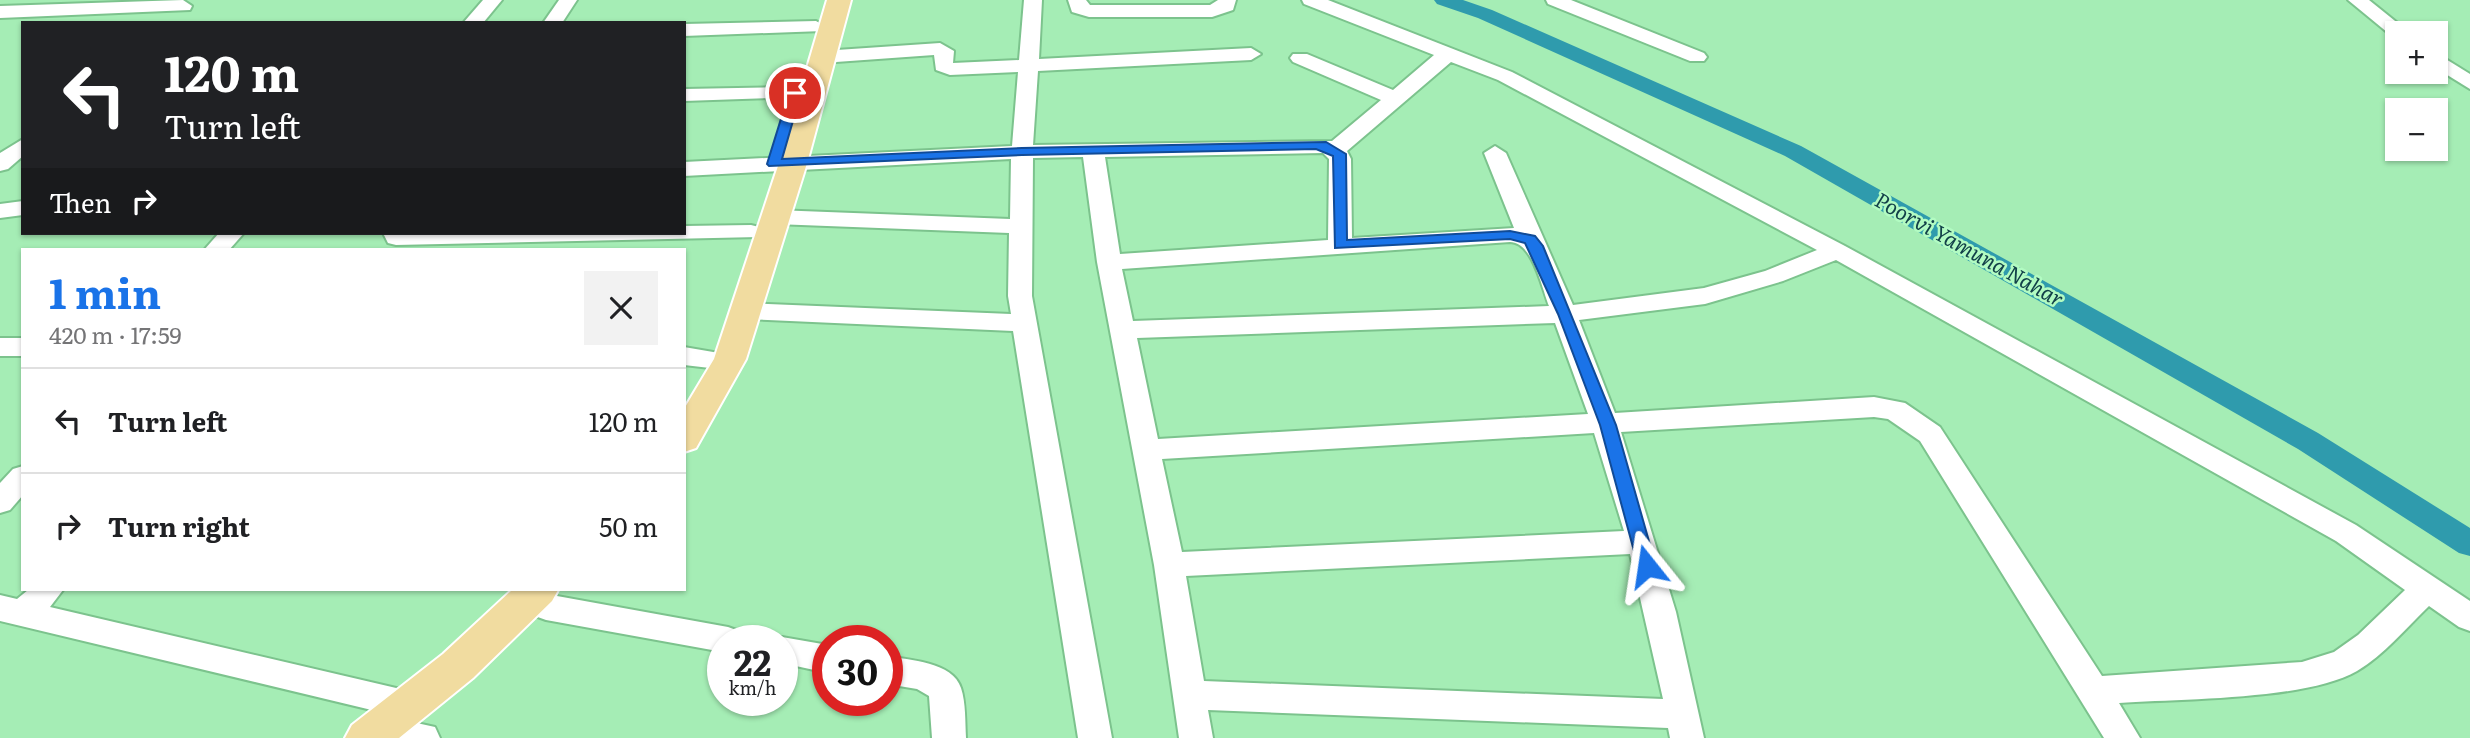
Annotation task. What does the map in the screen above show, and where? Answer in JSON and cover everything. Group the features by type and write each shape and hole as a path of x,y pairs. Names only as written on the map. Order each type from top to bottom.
{"main road":[{"path":"783,163 795,93 824,0"},
{"path":"686,436 730,359 746,311 763,224 822,57 839,0"},
{"path":"686,396 697,357 763,224"},
{"path":"401,731 458,666 549,596"}],"street":[{"path":"474,21 493,0"},
{"path":"553,21 568,0"},
{"path":"1033,0 1022,152 1020,296 1095,738"},
{"path":"1077,0 1079,8 1089,11 1212,12 1226,6 1227,0"},
{"path":"1311,0 1449,53 1565,106 1837,251 2346,533 2470,618"},
{"path":"1555,0 1698,57"},
{"path":"2357,0 2385,21"},
{"path":"0,12 186,3"},
{"path":"166,21 186,3"},
{"path":"686,30 816,27"},
{"path":"822,57 940,49 944,51 943,66 950,69 1251,54"},
{"path":"1335,150 1449,53"},
{"path":"1300,58 1395,99"},
{"path":"2448,67 2470,83"},
{"path":"686,95 795,93"},
{"path":"686,169 1093,149 1316,145 1335,150 1340,159 1340,244"},
{"path":"0,163 21,147"},
{"path":"1093,149 1109,262 1169,565 1196,738"},
{"path":"1188,695 1685,726 1608,425 1566,314 1536,246 1530,239 1495,153"},
{"path":"0,211 21,208"},
{"path":"686,227 763,224 1019,226"},
{"path":"218,248 230,235"},
{"path":"395,235 396,238 406,238 482,235"},
{"path":"1109,262 1340,244 1510,235 1530,239"},
{"path":"1122,330 1566,314 1705,296 1774,276 1837,251"},
{"path":"746,311 1025,323"},
{"path":"0,347 21,347"},
{"path":"1146,450 1608,425 1874,407 1895,410 1913,419 1930,433 2096,691 2123,738"},
{"path":"1169,565 1640,542"},
{"path":"2096,691 2302,676 2345,662 2369,644 2427,588"},
{"path":"11,610 46,591"},
{"path":"549,596 707,635"},
{"path":"11,610 401,731"},
{"path":"903,673 924,676 945,689 949,738"}],"waterway":[{"name":"Poorvi Yamuna Nahar","path":"1444,0 1485,14 1793,151 2308,441 2470,544"}],"route":[{"path":"795,93 774,164 1093,149 1316,145 1326,146 1339,154 1340,244 1510,235 1522,235 1530,239 1536,246 1566,314 1608,425 1647,566"}]}
